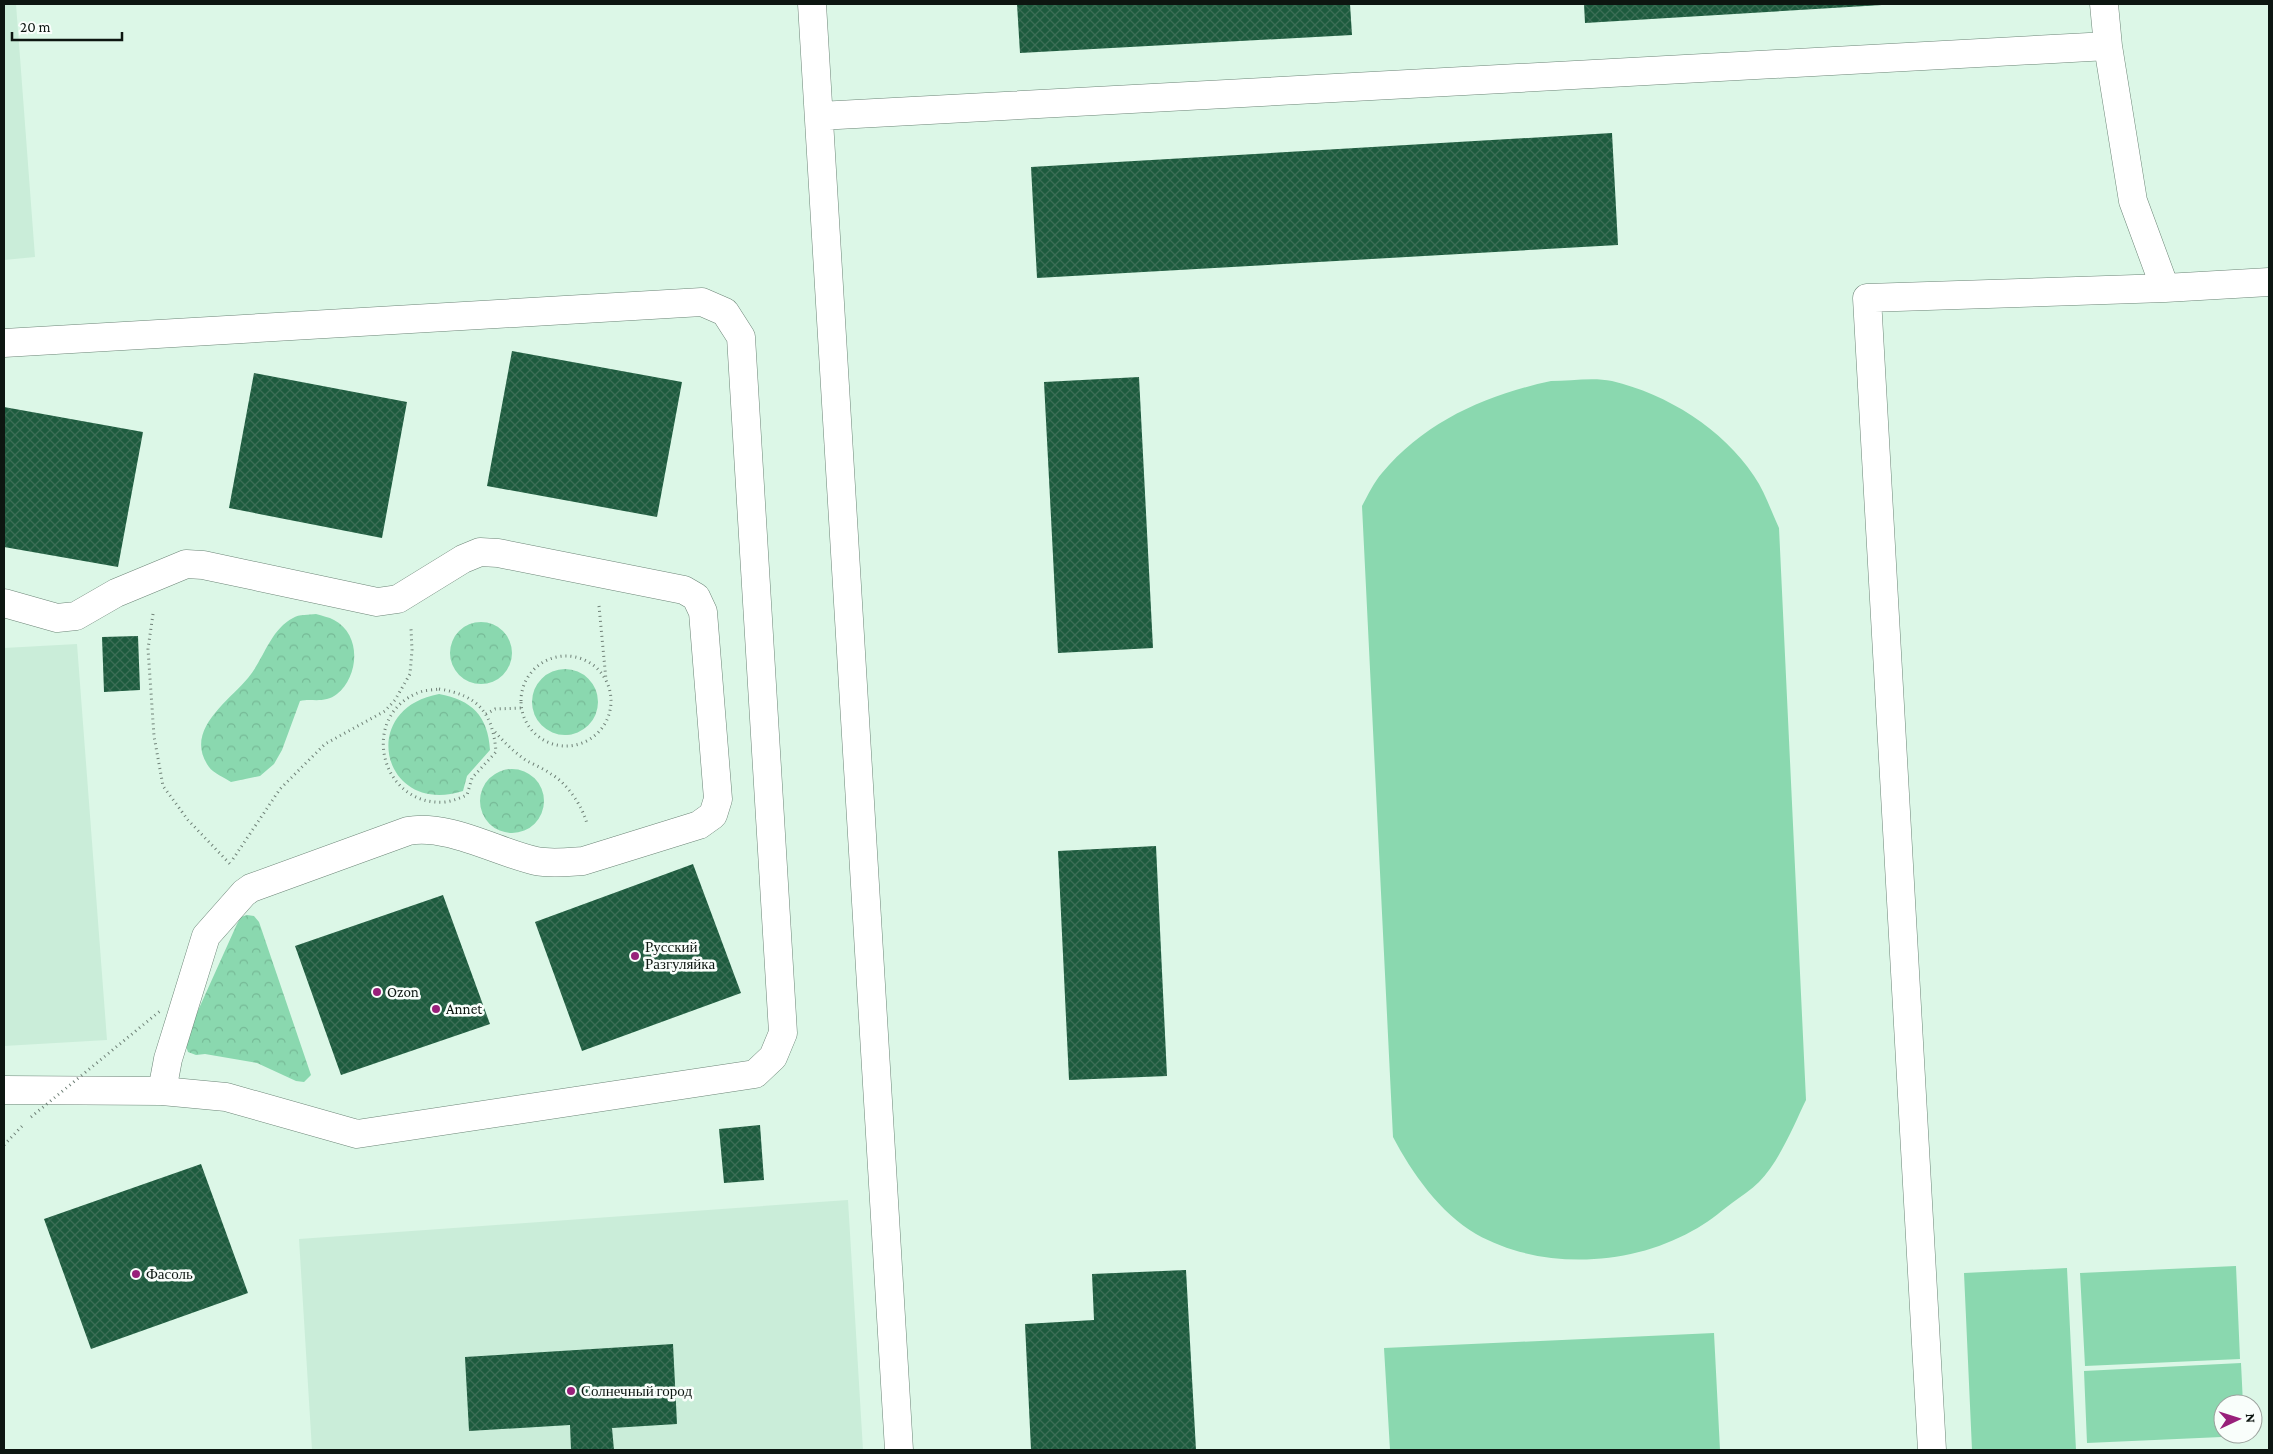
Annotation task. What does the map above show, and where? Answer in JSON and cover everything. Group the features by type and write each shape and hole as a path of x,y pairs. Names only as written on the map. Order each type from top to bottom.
{"lane":[{"path":"812,4 899,1450"},
{"path":"2104,4 2108,46 2133,201 2165,288"},
{"path":"819,116 2108,46"},
{"path":"1932,1450 1867,298 2165,288 2269,282"},
{"path":"4,343 702,302 725,312 741,338 783,1033 773,1057 755,1074 357,1134 226,1097 162,1091 4,1090"},
{"path":"4,603 57,618 76,616 116,593 172,572 186,564 203,565 377,602 398,599 462,558 480,552 498,553 684,590 696,597 704,612 718,799 713,814 699,825 594,858 570,862 536,861 465,838 419,828 251,888 244,893 206,936 168,1059 162,1091"}],"path":[{"path":"172,572 154,607 148,649 154,736 163,786 188,820 230,864"},
{"path":"599,573 598,594 606,680 610,695 610,711 604,725 594,737 580,744 565,747 549,743 536,735 526,723 522,708 522,694 526,681 534,670 552,659 572,657 586,661 597,669 606,680"},
{"path":"227,873 230,864 280,789 325,744 385,710 395,700 410,674 412,650 410,622 398,599"},
{"path":"439,689 457,692 480,706 486,714 494,732 496,752 472,778 467,795 448,802 432,802 416,797 403,789 392,777 385,763 382,747 385,729 393,713 405,700 421,692 439,689"},
{"path":"395,700 398,707"},
{"path":"486,714 494,709 522,708"},
{"path":"494,732 526,760 553,774 572,796 585,817 594,858"},
{"path":"4,1145 31,1117 160,1011"}],"shaded area":[{"path":"4,4 16,4 35,257 4,260"},
{"path":"77,644 107,1040 4,1046 4,648"},
{"path":"848,1200 863,1450 312,1450 299,1239"}],"green space":[{"path":"1589,379 1612,381 1653,395 1673,404 1692,416 1726,443 1741,459 1761,488 1779,528 1806,1100 1786,1143 1766,1174 1753,1188 1712,1218 1667,1243 1640,1252 1584,1260 1528,1254 1501,1246 1476,1234 1439,1204 1418,1178 1393,1137 1362,506 1382,473 1399,455 1438,425 1459,413 1503,394 1551,381"},
{"path":"316,614 334,620 349,635 353,645 354,656 350,677 337,694 328,699 300,701 282,750 274,764 260,776 231,782 211,769 202,754 201,741 205,729 220,707 248,678 273,637 285,623 301,615"},
{"path":"475,622 487,622 503,631 510,641 512,653 510,665 503,675 487,684 475,684 464,679 455,670 450,659 450,647 455,636 464,627"},
{"path":"559,669 571,669 583,674 593,684 598,696 596,715 583,730 571,735 559,735 547,730 537,720 532,708 532,696 537,684 547,674"},
{"path":"439,694 461,700 476,711 486,728 490,750 467,776 463,791 436,795 414,789 398,776 390,758 389,738 396,719 413,704"},
{"path":"512,769 530,775 538,783 544,801 538,819 530,827 512,833 494,827 486,819 480,801 486,783 494,775"},
{"path":"247,915 254,916 259,922 311,1075 304,1082 296,1081 257,1063 205,1054 196,1055 188,1052 186,1046 187,1035 237,924 241,917"},
{"path":"2236,1266 2240,1359 2085,1366 2080,1273"},
{"path":"2067,1268 2076,1450 1972,1450 1964,1273"},
{"path":"1714,1333 1720,1450 1390,1450 1384,1348"},
{"path":"2241,1363 2243,1394 2213,1394 2213,1437 2087,1443 2084,1371"}],"building":[{"path":"1017,4 1350,4 1352,35 1020,53"},
{"path":"1584,4 1882,4 1882,5 1585,23"},
{"path":"1612,133 1618,245 1037,278 1031,167"},
{"path":"512,351 682,382 657,517 487,486"},
{"path":"254,373 407,402 382,538 229,508"},
{"path":"1139,377 1153,648 1058,653 1044,382"},
{"path":"4,407 143,432 118,567 4,547"},
{"path":"138,636 140,690 104,692 102,637"},
{"path":"1156,846 1167,1076 1069,1080 1058,851"},
{"path":"693,864 741,993 582,1051 535,922"},
{"path":"443,895 490,1024 341,1075 295,946"},
{"path":"760,1125 764,1180 724,1183 719,1129"},
{"path":"201,1164 248,1293 91,1349 44,1219"},
{"path":"1186,1270 1196,1450 1031,1450 1025,1324 1094,1320 1092,1274"},
{"name":"Солнечный город","path":"673,1344 677,1424 612,1428 614,1450 571,1450 570,1425 469,1431 465,1357"}],"place":[{"name":"Русский Разгуляйка","path":"635,956"},
{"name":"Ozon","path":"377,992"},
{"name":"Annet","path":"436,1009"},
{"name":"Фасоль","path":"136,1274"},
{"name":"Солнечный город","path":"571,1391"}]}
